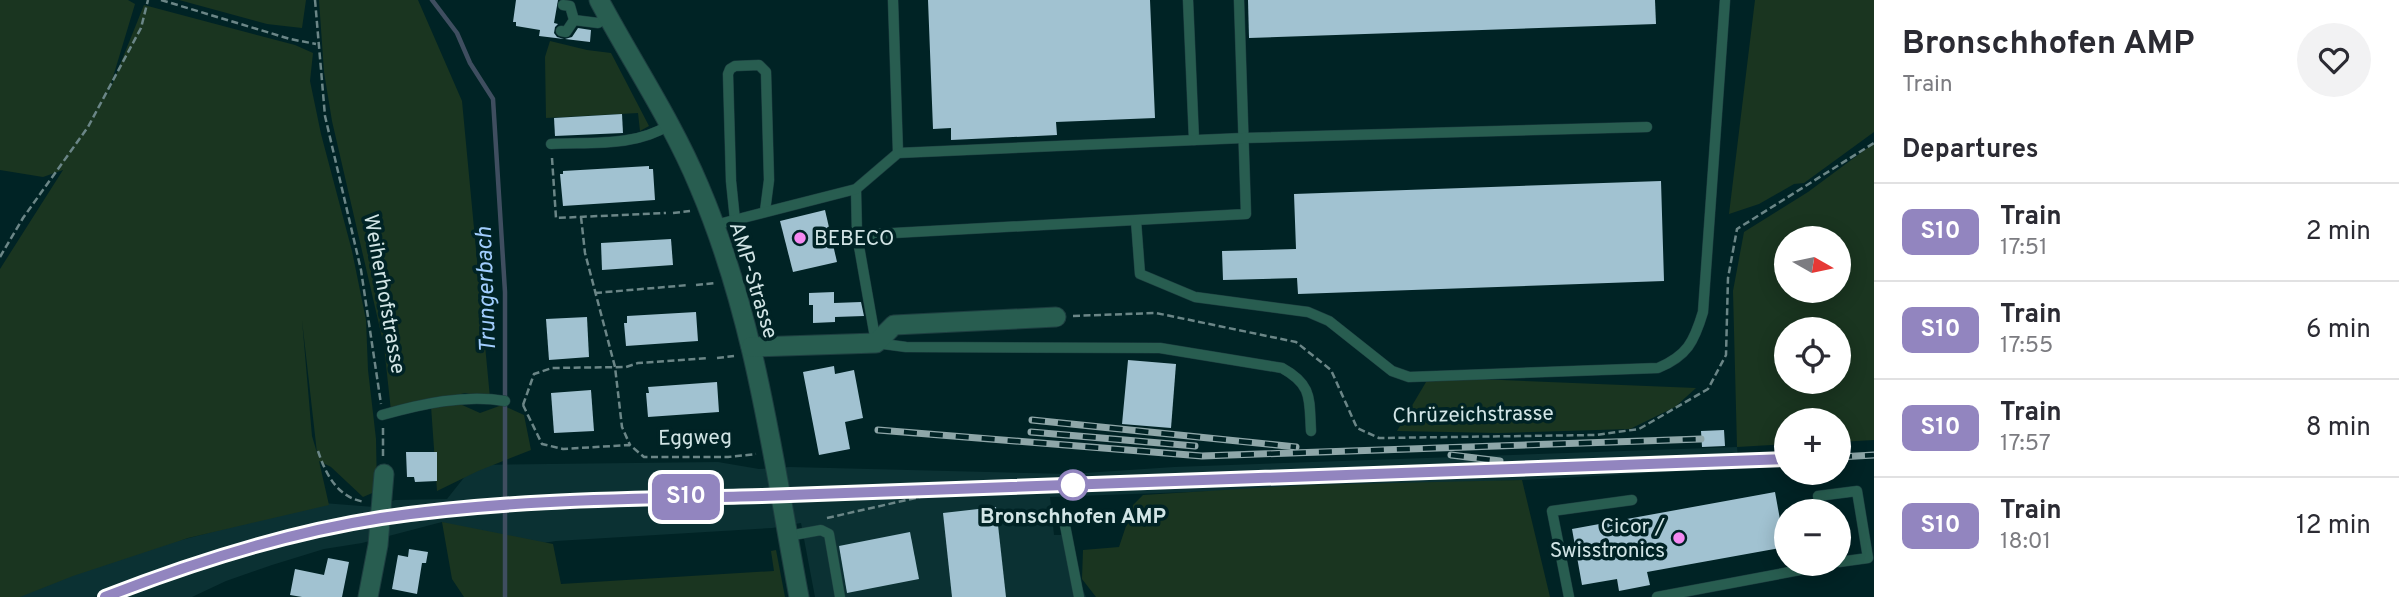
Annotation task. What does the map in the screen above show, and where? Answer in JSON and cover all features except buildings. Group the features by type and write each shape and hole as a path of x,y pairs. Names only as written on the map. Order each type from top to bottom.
{"street":[{"name":"AMP-Strasse","path":"603,9 687,159 734,279 743,352 772,456 799,597"},
{"path":"743,352 876,343 894,325 1056,317"},
{"path":"368,597 378,545 384,474"}],"lane":[{"path":"893,0 898,153"},
{"path":"1188,0 1194,140"},
{"path":"857,234 1246,214 1239,0"},
{"path":"1136,221 1140,274 1195,297 1308,312 1329,321 1392,371 1409,377 1658,368 1675,361 1695,339 1703,312 1725,0"},
{"path":"561,31 566,32 574,20 570,6 563,5"},
{"path":"574,20 598,23 603,9"},
{"path":"735,220 731,181 728,74 735,66 759,65 766,72 769,180 765,211"},
{"path":"551,144 637,140 653,135 669,125"},
{"path":"715,225 856,189 898,153 1243,138 1647,127"},
{"path":"856,189 857,234 876,343 906,347 1160,348 1282,368 1300,378 1309,398 1311,431"},
{"path":"383,415 413,406 489,398 505,401"},
{"path":"1819,499 1818,496 1857,491 1868,558 1851,560"},
{"path":"1569,597 1552,511 1632,500"},
{"path":"1063,515 1079,597"},
{"path":"788,536 821,530 829,534 840,597"},
{"path":"1657,597 1774,575"}],"path":[{"path":"0,257 23,218 88,127 141,28 148,0"},
{"path":"161,0 290,39 317,44"},
{"name":"Weiherhofstrasse","path":"315,0 325,117 361,270 383,415 384,474"},
{"name":"Chrüzeichstrasse","path":"1056,317 1156,313 1296,342 1331,370 1357,428 1378,438 1596,435 1639,429 1708,389 1726,355 1728,278 1737,229 1874,143"},
{"path":"551,144 556,218 666,213"},
{"path":"673,213 690,211"},
{"path":"581,218 584,253 615,367 622,427 630,445"},
{"path":"696,285 715,283"},
{"path":"595,293 689,285"},
{"path":"717,358 743,352"},
{"path":"615,367 709,358"},
{"name":"Eggweg","path":"615,367 552,368 534,374 523,405 542,444 563,449 630,445 644,457 728,457 753,454 772,456"},
{"path":"317,451 323,467 341,493 362,502 382,500"},
{"path":"816,520 920,497"}],"shaded area":[{"path":"1737,447 1739,468 1522,480 1050,497 1054,535 1062,535 1086,597 815,597 801,523 772,528 556,541 510,548 442,522 362,543 324,549 226,581 192,597 18,597 93,563 323,503 374,507 395,500 447,499 474,465 718,462 759,469 790,467 1069,474 1174,467"}],"green space":[{"path":"0,0 128,0 135,4 107,97 144,5 295,45 313,53 310,81 352,251 366,320 368,370 376,439 377,491 363,497 331,467 319,461 329,505 188,538 73,576 20,597 0,597 0,269 63,170 43,177 0,170","holes":["302,320 317,453 312,436"]},
{"path":"179,0 306,0 302,28 267,24"},
{"path":"319,0 418,0 462,101 490,398 465,393 391,411 384,346 332,121 324,72"},
{"path":"1755,0 1874,0 1874,132 1804,183 1794,184 1759,204 1729,214"},
{"path":"550,41 611,53 649,126 640,131 638,113 546,118 545,57"},
{"path":"1874,143 1874,440 1851,441 1851,408 1774,408 1774,445 1737,447 1733,291 1744,232 1808,192"},
{"path":"1429,377 1696,388 1675,407 1630,429 1498,433 1397,431"},
{"path":"451,400 480,413 502,405 524,415 531,450 437,491 431,406"},
{"path":"1522,480 1550,597 1096,597 1082,579 1083,550 1119,547 1133,505 1143,495 1306,485"},
{"path":"442,522 553,544 561,584 774,571 771,551 776,550 785,597 464,597 452,579"}],"waterway":[{"name":"Trungerbach","path":"432,0 457,33 470,63 493,99 505,292 505,597"}],"railway":[{"path":"1032,420 1296,447"},
{"path":"878,430 1202,456 1701,439"},
{"path":"1031,432 1195,446"},
{"path":"1451,455 1500,461"},
{"path":"1851,456 1874,455"},
{"path":"105,597 172,572 275,540 345,524 476,506 571,500 763,496 1774,459"}],"train":[{"name":"S10","path":"105,597 215,556 306,533 381,518 470,508 608,499 762,496 1774,459"}],"place":[{"name":"BEBECO","path":"800,238"},
{"name":"Bronschhofen AMP","path":"1073,485"},
{"name":"Cicor / Swisstronics","path":"1679,538"}]}
